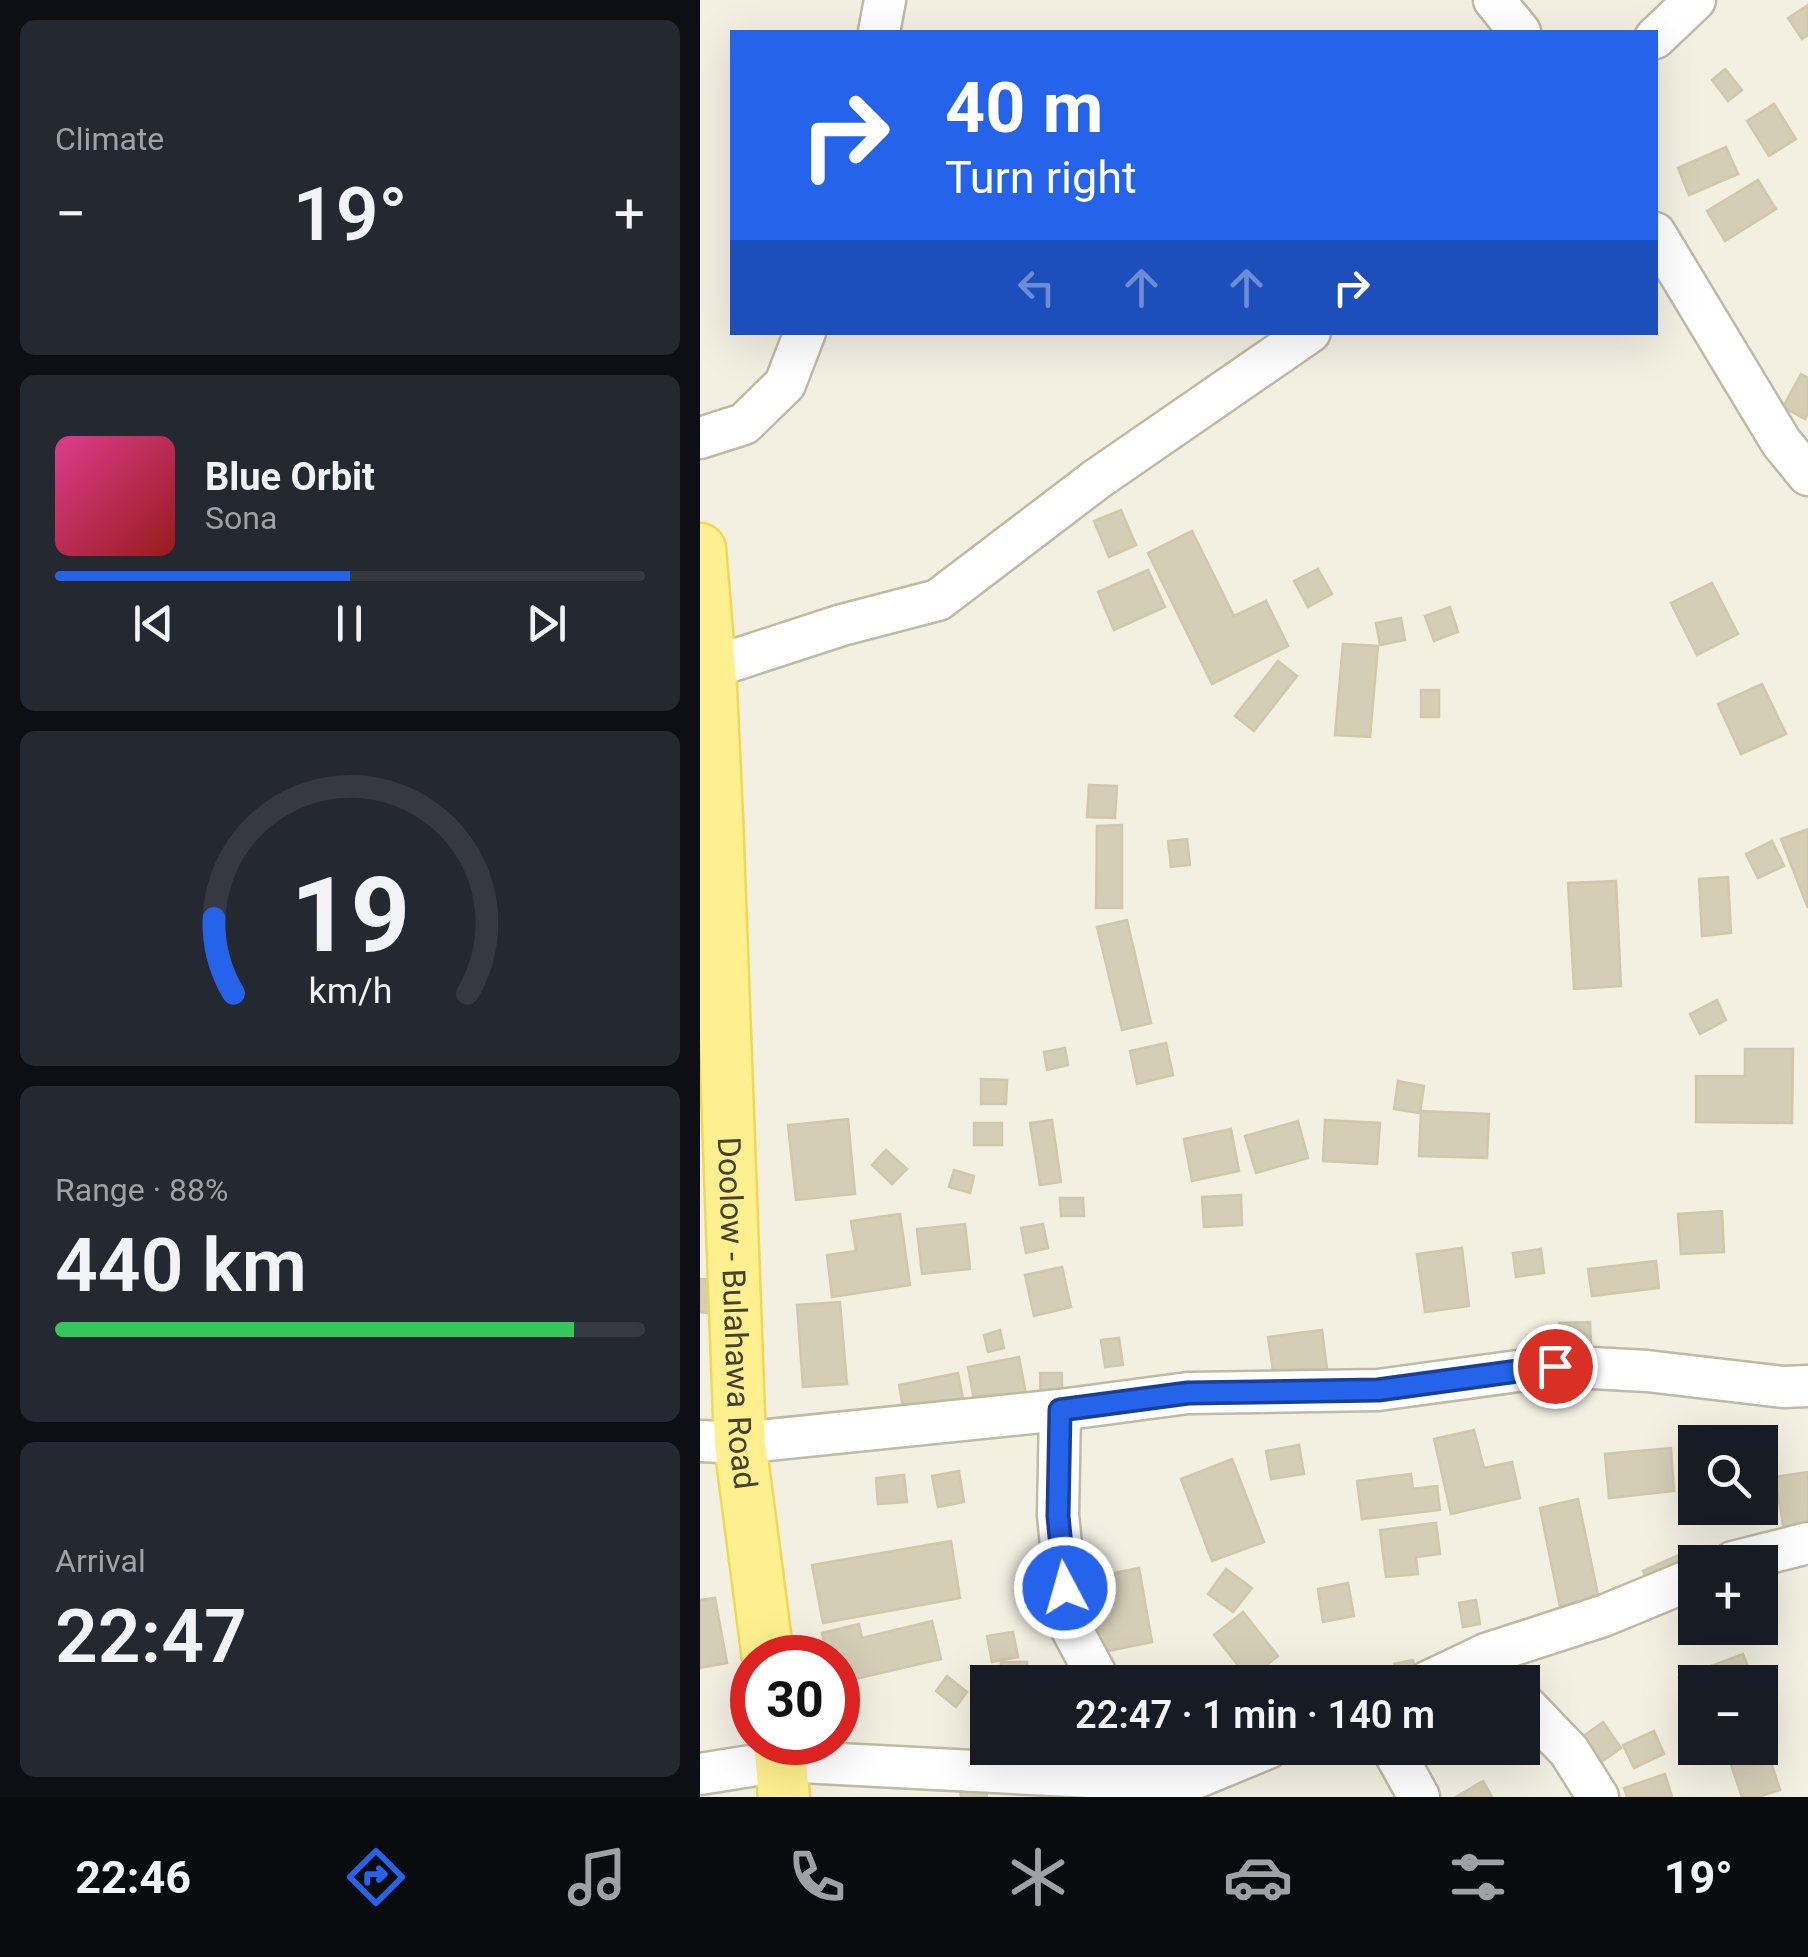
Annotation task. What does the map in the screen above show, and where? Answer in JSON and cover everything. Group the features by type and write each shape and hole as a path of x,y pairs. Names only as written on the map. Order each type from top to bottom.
{"main road":[{"name":"Doolow - Bulahawa Road","path":"700,548 706,651 720,1442 763,1635"}],"street":[{"path":"878,30 885,0"},
{"path":"1494,0 1518,30"},
{"path":"1658,35 1695,0"},
{"path":"1658,238 1781,442 1808,475"},
{"path":"700,438 744,424 785,384 804,335"},
{"path":"706,651 842,625 938,600 1097,480 1306,335"},
{"path":"720,1442 1060,1410 1188,1393 1378,1390 1555,1366 1808,1386"},
{"path":"1060,1410 1058,1516 1068,1624 1091,1665"},
{"path":"1778,1551 1808,1543"},
{"path":"1502,1665 1678,1585"},
{"path":"1540,1721 1569,1751 1598,1797"},
{"path":"1165,1765 1190,1789"},
{"path":"700,1774 781,1767 1190,1789 1236,1765"},
{"path":"1401,1765 1418,1797"}],"building":[{"path":"1808,5 1808,35 1802,39 1788,18"},
{"path":"1725,69 1742,90 1728,101 1712,80"},
{"path":"1774,104 1796,139 1769,156 1747,121"},
{"path":"1726,147 1738,174 1689,195 1678,168"},
{"path":"1758,180 1776,209 1725,241 1707,211"},
{"path":"1801,374 1808,378 1805,419 1783,407"},
{"path":"1121,510 1136,545 1109,557 1094,521"},
{"path":"1192,531 1234,616 1266,601 1288,646 1212,684 1148,553"},
{"path":"1318,569 1332,594 1308,607 1294,581"},
{"path":"1148,570 1165,607 1114,630 1098,592"},
{"path":"1712,583 1738,634 1697,655 1671,603"},
{"path":"1450,607 1458,632 1434,641 1425,616"},
{"path":"1401,618 1405,640 1380,645 1376,623"},
{"path":"1343,644 1378,646 1370,737 1335,735"},
{"path":"1278,661 1297,676 1254,731 1235,716"},
{"path":"1762,684 1786,734 1741,754 1718,704"},
{"path":"1421,690 1439,690 1439,717 1421,717"},
{"path":"1089,785 1117,786 1115,818 1087,817"},
{"path":"1122,825 1122,908 1096,908 1097,826"},
{"path":"1808,829 1808,908 1781,839"},
{"path":"1187,839 1190,865 1171,867 1168,841"},
{"path":"1772,841 1784,866 1758,878 1746,854"},
{"path":"1728,877 1731,933 1702,936 1699,879"},
{"path":"1616,881 1621,986 1574,989 1568,883"},
{"path":"1127,920 1151,1023 1122,1030 1097,927"},
{"path":"1717,1000 1726,1020 1700,1034 1690,1014"},
{"path":"1166,1043 1173,1075 1137,1084 1130,1051"},
{"path":"1065,1048 1068,1065 1047,1070 1044,1052"},
{"path":"1745,1049 1793,1049 1792,1123 1696,1122 1696,1076 1745,1076"},
{"path":"981,1079 1007,1080 1006,1104 981,1104"},
{"path":"1398,1081 1424,1086 1420,1113 1394,1109"},
{"path":"1421,1111 1489,1114 1487,1158 1419,1156"},
{"path":"848,1119 855,1194 796,1200 788,1125"},
{"path":"1052,1120 1061,1182 1040,1185 1030,1123"},
{"path":"1325,1120 1380,1123 1377,1164 1323,1161"},
{"path":"1298,1121 1308,1158 1256,1173 1245,1136"},
{"path":"974,1123 1002,1123 1002,1145 974,1145"},
{"path":"1231,1129 1239,1171 1192,1181 1184,1139"},
{"path":"886,1150 907,1169 892,1184 872,1165"},
{"path":"954,1170 974,1176 970,1193 949,1187"},
{"path":"1241,1195 1242,1225 1204,1227 1202,1197"},
{"path":"1060,1198 1083,1198 1084,1216 1061,1216"},
{"path":"1722,1211 1724,1252 1681,1254 1678,1214"},
{"path":"900,1214 910,1285 832,1297 827,1255 856,1251 851,1221"},
{"path":"965,1224 970,1269 922,1274 917,1229"},
{"path":"1043,1224 1048,1248 1026,1253 1021,1228"},
{"path":"1462,1248 1469,1306 1425,1312 1417,1254"},
{"path":"1541,1249 1544,1273 1516,1277 1513,1253"},
{"path":"1656,1261 1659,1288 1592,1296 1588,1269"},
{"path":"1062,1267 1071,1307 1034,1316 1025,1275"},
{"path":"700,1279 718,1280 715,1314 700,1312"},
{"path":"840,1302 847,1384 803,1387 797,1305"},
{"path":"1590,1322 1591,1349 1560,1351 1559,1323"},
{"path":"1000,1330 1004,1348 988,1352 984,1335"},
{"path":"1322,1330 1327,1369 1274,1376 1268,1337"},
{"path":"1119,1338 1123,1365 1105,1367 1101,1340"},
{"path":"1019,1357 1027,1400 976,1410 968,1367"},
{"path":"958,1373 963,1399 904,1412 899,1385"},
{"path":"1040,1373 1062,1373 1062,1407 1041,1408"},
{"path":"1474,1430 1484,1468 1512,1462 1520,1498 1451,1514 1434,1439"},
{"path":"1299,1445 1304,1474 1271,1479 1266,1451"},
{"path":"1671,1448 1674,1491 1609,1498 1605,1454"},
{"path":"1232,1459 1264,1542 1212,1561 1181,1479"},
{"path":"959,1471 964,1502 938,1507 932,1476"},
{"path":"1808,1472 1808,1540 1786,1543 1778,1477"},
{"path":"1411,1474 1413,1489 1437,1486 1440,1510 1362,1519 1357,1481"},
{"path":"904,1475 907,1502 878,1504 876,1478"},
{"path":"1578,1499 1601,1609 1562,1617 1540,1508"},
{"path":"1436,1523 1440,1554 1416,1557 1418,1574 1386,1577 1380,1530"},
{"path":"951,1541 960,1598 823,1623 812,1565"},
{"path":"1678,1555 1678,1578 1653,1595 1643,1571"},
{"path":"1139,1568 1152,1642 1103,1652 1089,1578"},
{"path":"1226,1569 1252,1588 1233,1612 1208,1594"},
{"path":"1348,1583 1354,1616 1323,1622 1318,1589"},
{"path":"715,1598 727,1663 700,1668 700,1600"},
{"path":"1476,1600 1480,1624 1463,1627 1459,1603"},
{"path":"1243,1612 1278,1656 1267,1665 1238,1665 1214,1635"},
{"path":"932,1621 941,1659 860,1678 860,1635 822,1633 859,1624 862,1638"},
{"path":"1013,1632 1018,1657 992,1662 987,1636"},
{"path":"1743,1654 1747,1665 1714,1665"},
{"path":"1001,1662 1027,1662 1027,1665"},
{"path":"947,1676 967,1692 956,1707 936,1691"},
{"path":"1603,1722 1621,1748 1600,1763 1582,1737"},
{"path":"1654,1731 1664,1754 1634,1768 1623,1745"},
{"path":"1731,1765 1772,1765 1780,1790 1742,1797"},
{"path":"1665,1774 1672,1797 1627,1797 1624,1788"},
{"path":"1483,1781 1492,1797 1456,1797"},
{"path":"985,1785 987,1797 961,1797 960,1791"}],"route":[{"path":"1065,1588 1058,1516 1060,1410 1188,1393 1378,1390 1555,1366"}]}
